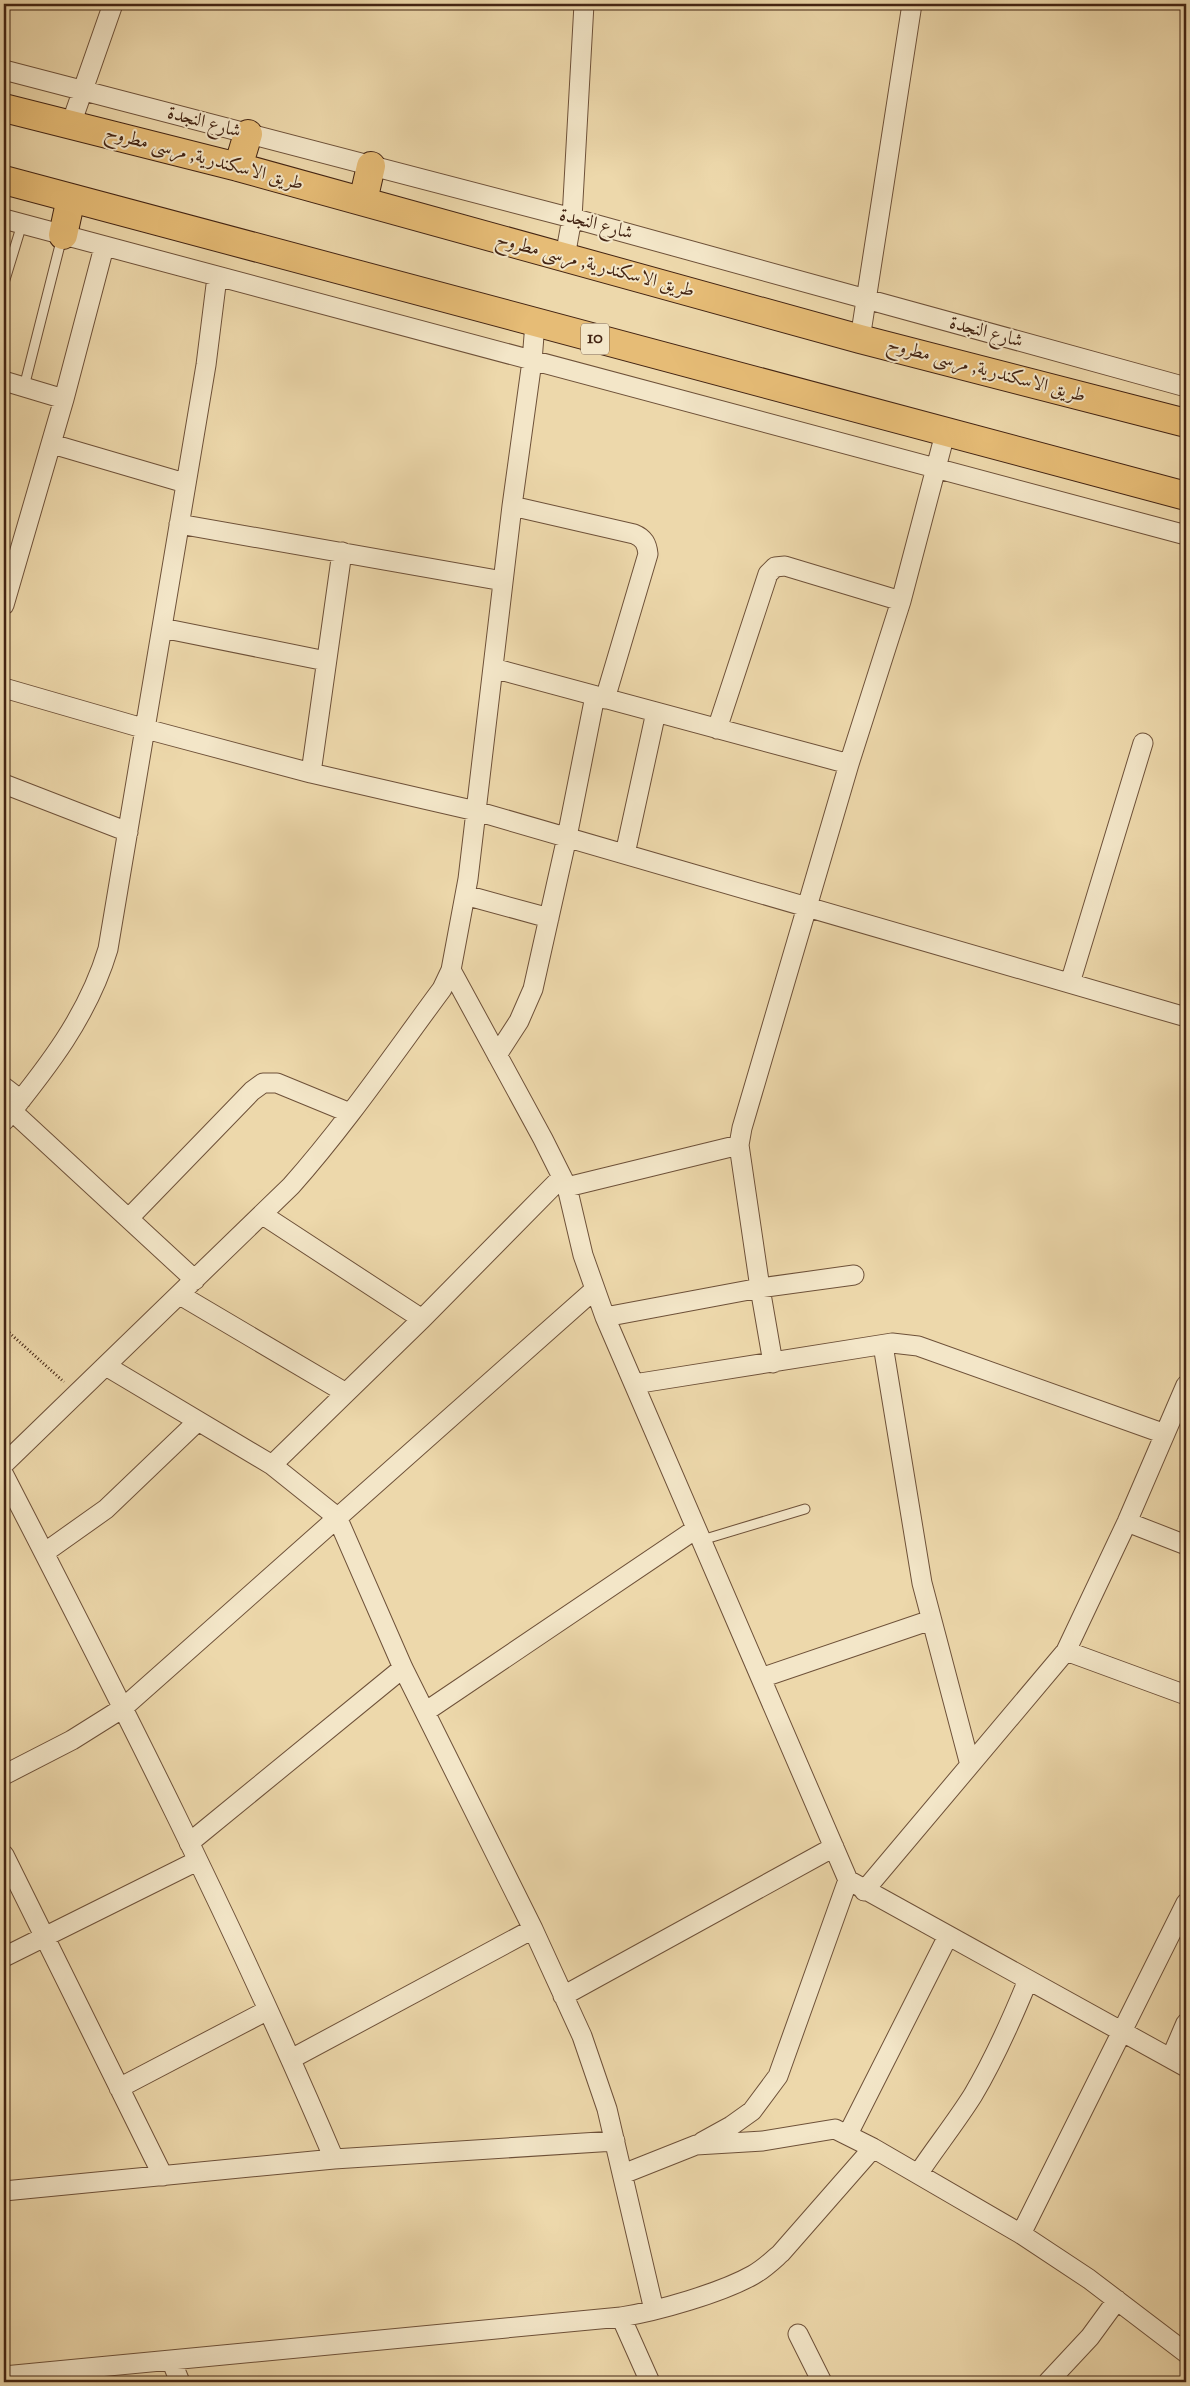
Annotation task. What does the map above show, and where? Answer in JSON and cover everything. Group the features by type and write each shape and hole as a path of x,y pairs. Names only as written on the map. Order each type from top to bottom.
{"main road":[{"name":"طريق الاسكندرية, مرسى مطروح","path":"4,108 238,167 860,339 1186,423"},
{"path":"238,167 248,134"},
{"path":"363,201 371,166"},
{"name":"10","path":"4,180 535,323 946,430 1186,496"},
{"path":"63,235 71,198"}],"street":[{"path":"71,124 113,4"},
{"path":"565,257 572,218 584,4"},
{"path":"860,339 912,4"},
{"name":"شارع النجدة","path":"4,70 572,218 1186,387"},
{"path":"4,219 532,362 1186,535"},
{"path":"4,605 10,564 52,444 104,247"},
{"path":"12,1111 80,1018 100,976 108,949 206,365 217,277"},
{"path":"4,1464 263,1215 314,1160 438,994 451,970 465,896 512,506 532,362 535,323"},
{"path":"4,381 64,399"},
{"path":"773,1363 760,1288 740,1145 747,1108 849,764 901,601 946,430"},
{"path":"52,444 185,484"},
{"path":"497,1055 527,1006 600,697 648,554 644,541 634,534 512,506"},
{"path":"179,524 503,581"},
{"path":"311,773 342,552"},
{"path":"717,729 768,574 775,567 785,566 901,601"},
{"path":"162,628 326,661"},
{"path":"493,668 849,764"},
{"path":"4,688 146,729 311,773 476,811 1186,1016"},
{"path":"625,854 656,712"},
{"path":"1070,983 1143,743"},
{"path":"4,784 128,832"},
{"path":"465,896 549,918"},
{"path":"451,970 564,1182 594,1290 848,1880 1178,2062 1186,2023"},
{"path":"129,1218 252,1091 263,1082 277,1084 350,1113"},
{"path":"4,1087 12,1111 195,1280"},
{"path":"272,1465 564,1182 740,1145"},
{"path":"263,1215 422,1319"},
{"path":"605,1317 760,1288 854,1275"},
{"path":"4,1775 59,1748 123,1708 594,1290"},
{"path":"180,1295 346,1393"},
{"path":"634,1384 905,1343 1174,1426"},
{"path":"884,1345 916,1553 931,1620 970,1765"},
{"path":"106,1366 272,1465 337,1517 403,1668 582,2036 600,2084 615,2141 654,2310"},
{"path":"864,1890 1066,1651 1174,1426 1186,1385"},
{"path":"44,1553 106,1509 198,1421"},
{"path":"4,1476 123,1708 189,1843 292,2059 334,2159"},
{"path":"1127,1522 1186,1545"},
{"path":"425,1712 699,1534"},
{"path":"761,1678 931,1620"},
{"path":"1066,1651 1186,1696"},
{"path":"189,1843 403,1668"},
{"path":"563,1996 834,1847"},
{"path":"4,1855 163,2176"},
{"path":"4,1957 197,1861"},
{"path":"622,2174 696,2145 731,2126 752,2111 778,2076 848,1880"},
{"path":"1021,2234 1186,1903"},
{"path":"292,2059 532,1930"},
{"path":"848,2134 948,1936"},
{"path":"918,2174 972,2095 988,2068 1009,2026 1028,1980"},
{"path":"119,2088 268,2010"},
{"path":"696,2145 763,2141 826,2130 835,2130 848,2134 1021,2234 1184,2345"},
{"path":"4,2191 334,2159 615,2141"},
{"path":"13,2378 170,2360 621,2317 654,2310 737,2282 766,2267 781,2253 873,2148"},
{"path":"1048,2382 1090,2337 1118,2300"},
{"path":"621,2317 650,2382"},
{"path":"798,2334 822,2382"},
{"path":"170,2360 180,2382"}],"lane":[{"path":"4,283 22,224"},
{"path":"24,387 63,235"},
{"path":"699,1534 805,1509"}],"path":[{"path":"4,1328 77,1394"}]}
